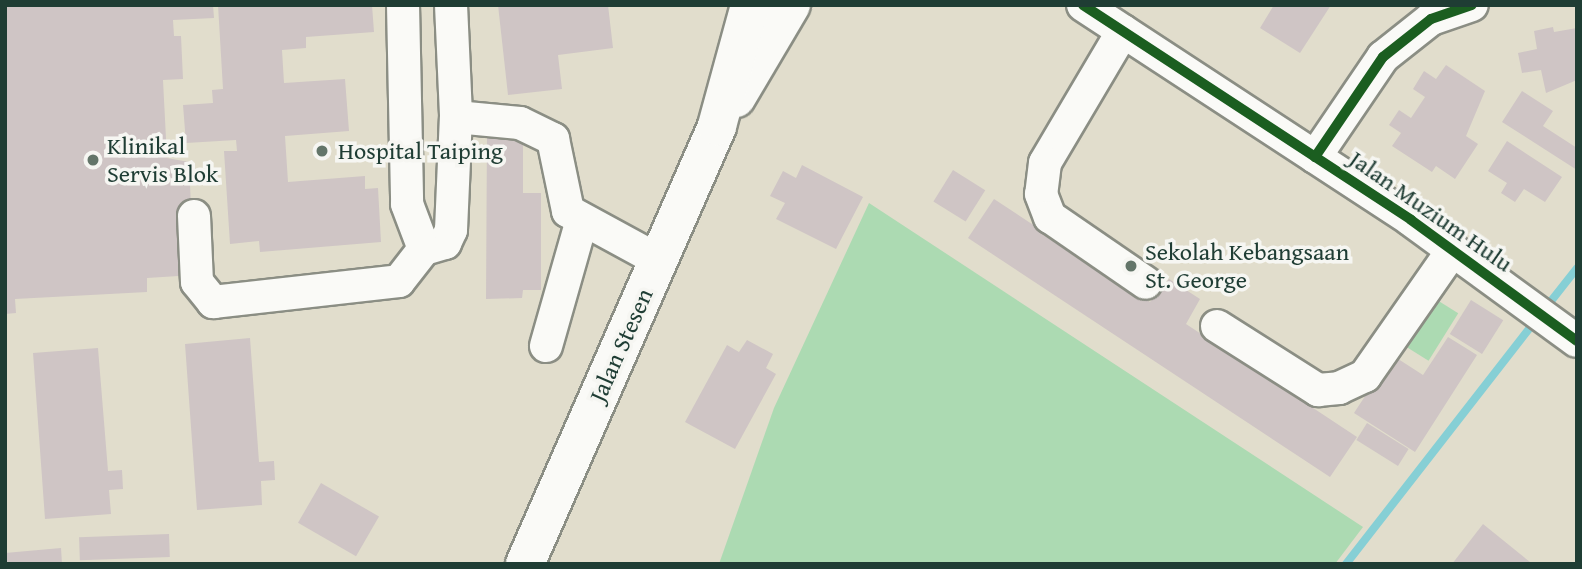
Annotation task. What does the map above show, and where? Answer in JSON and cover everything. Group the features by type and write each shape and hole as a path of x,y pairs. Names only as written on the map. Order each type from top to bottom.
{"main road":[{"name":"Jalan Stesen","path":"718,126 750,5"},
{"name":"Jalan Stesen","path":"525,564 718,126 791,5"}],"street":[{"path":"403,5 407,204 424,249"},
{"path":"194,216 197,282 213,302 399,281 424,249 445,243 451,230 456,117 452,5"},
{"name":"Jalan Muzium Hulu","path":"1083,5 1453,250 1566,333"},
{"path":"1315,157 1383,57 1431,19 1472,5"},
{"path":"1123,31 1045,163 1041,194 1050,217 1146,283"},
{"path":"456,117 520,123 553,139 568,211 659,260"},
{"path":"546,346 582,220"},
{"path":"1217,326 1318,390 1339,388 1365,376 1453,250"}],"green space":[{"path":"869,203 1363,527 1335,564 719,564 774,408"},
{"path":"1437,300 1458,313 1429,361 1407,347"}],"building":[{"name":"Klinikal Servis Blok","path":"5,5 213,5 214,18 173,20 174,36 181,36 183,79 163,80 167,158 189,162 194,275 147,278 147,292 15,299 16,313 5,314"},
{"path":"218,5 372,5 374,32 306,37 306,48 282,50 284,83 345,79 349,131 285,136 288,182 365,176 365,189 378,188 381,242 260,252 259,241 230,244 224,151 237,151 236,140 186,143 183,105 213,103 212,90 223,89"},
{"path":"498,5 608,5 613,48 558,55 562,89 508,95"},
{"path":"1274,5 1331,5 1300,53 1260,28"},
{"path":"1553,27 1554,32 1577,28 1577,80 1546,93 1541,70 1522,73 1518,53 1537,49 1534,31"},
{"path":"1446,65 1485,91 1466,136 1478,144 1455,179 1436,166 1432,172 1392,146 1401,133 1389,125 1399,110 1411,118 1425,97 1413,89 1424,71 1436,79"},
{"path":"1522,91 1553,111 1543,126 1577,148 1577,170 1502,122"},
{"path":"487,132 523,132 523,193 541,193 541,290 523,290 522,298 486,299"},
{"path":"1507,141 1562,177 1545,202 1524,189 1515,202 1501,193 1507,183 1488,171"},
{"path":"802,165 863,197 836,249 776,219 785,203 770,196 783,171 796,178"},
{"path":"953,170 985,190 966,222 933,201"},
{"path":"994,199 1150,302 1169,279 1200,299 1186,324 1357,437 1330,477 968,238"},
{"path":"1471,300 1503,320 1482,354 1450,334"},
{"path":"1448,337 1477,355 1415,452 1354,413 1392,355 1423,375"},
{"path":"250,338 259,462 274,461 275,480 261,481 262,505 197,510 185,344"},
{"path":"747,340 773,354 766,368 776,374 735,449 685,422 727,345 739,352"},
{"path":"98,348 108,471 122,470 123,489 109,490 111,514 45,519 33,353"},
{"path":"1367,423 1409,449 1398,466 1356,440"},
{"path":"321,483 379,516 356,556 298,523"},
{"path":"1483,524 1530,562 1529,564 1452,564"},
{"path":"169,534 170,557 80,560 79,537"},
{"path":"61,548 62,564 5,564 5,553"}],"waterway":[{"path":"1544,310 1577,268"},
{"path":"1346,564 1536,320"}],"cycle path":[{"path":"1083,5 1411,220 1577,341"},
{"path":"1315,157 1383,57 1431,19 1472,5"}],"place":[{"name":"Hospital Taiping","path":"322,151"},
{"name":"Klinikal Servis Blok","path":"93,160"},
{"name":"Sekolah Kebangsaan St. George","path":"1131,266"}]}
